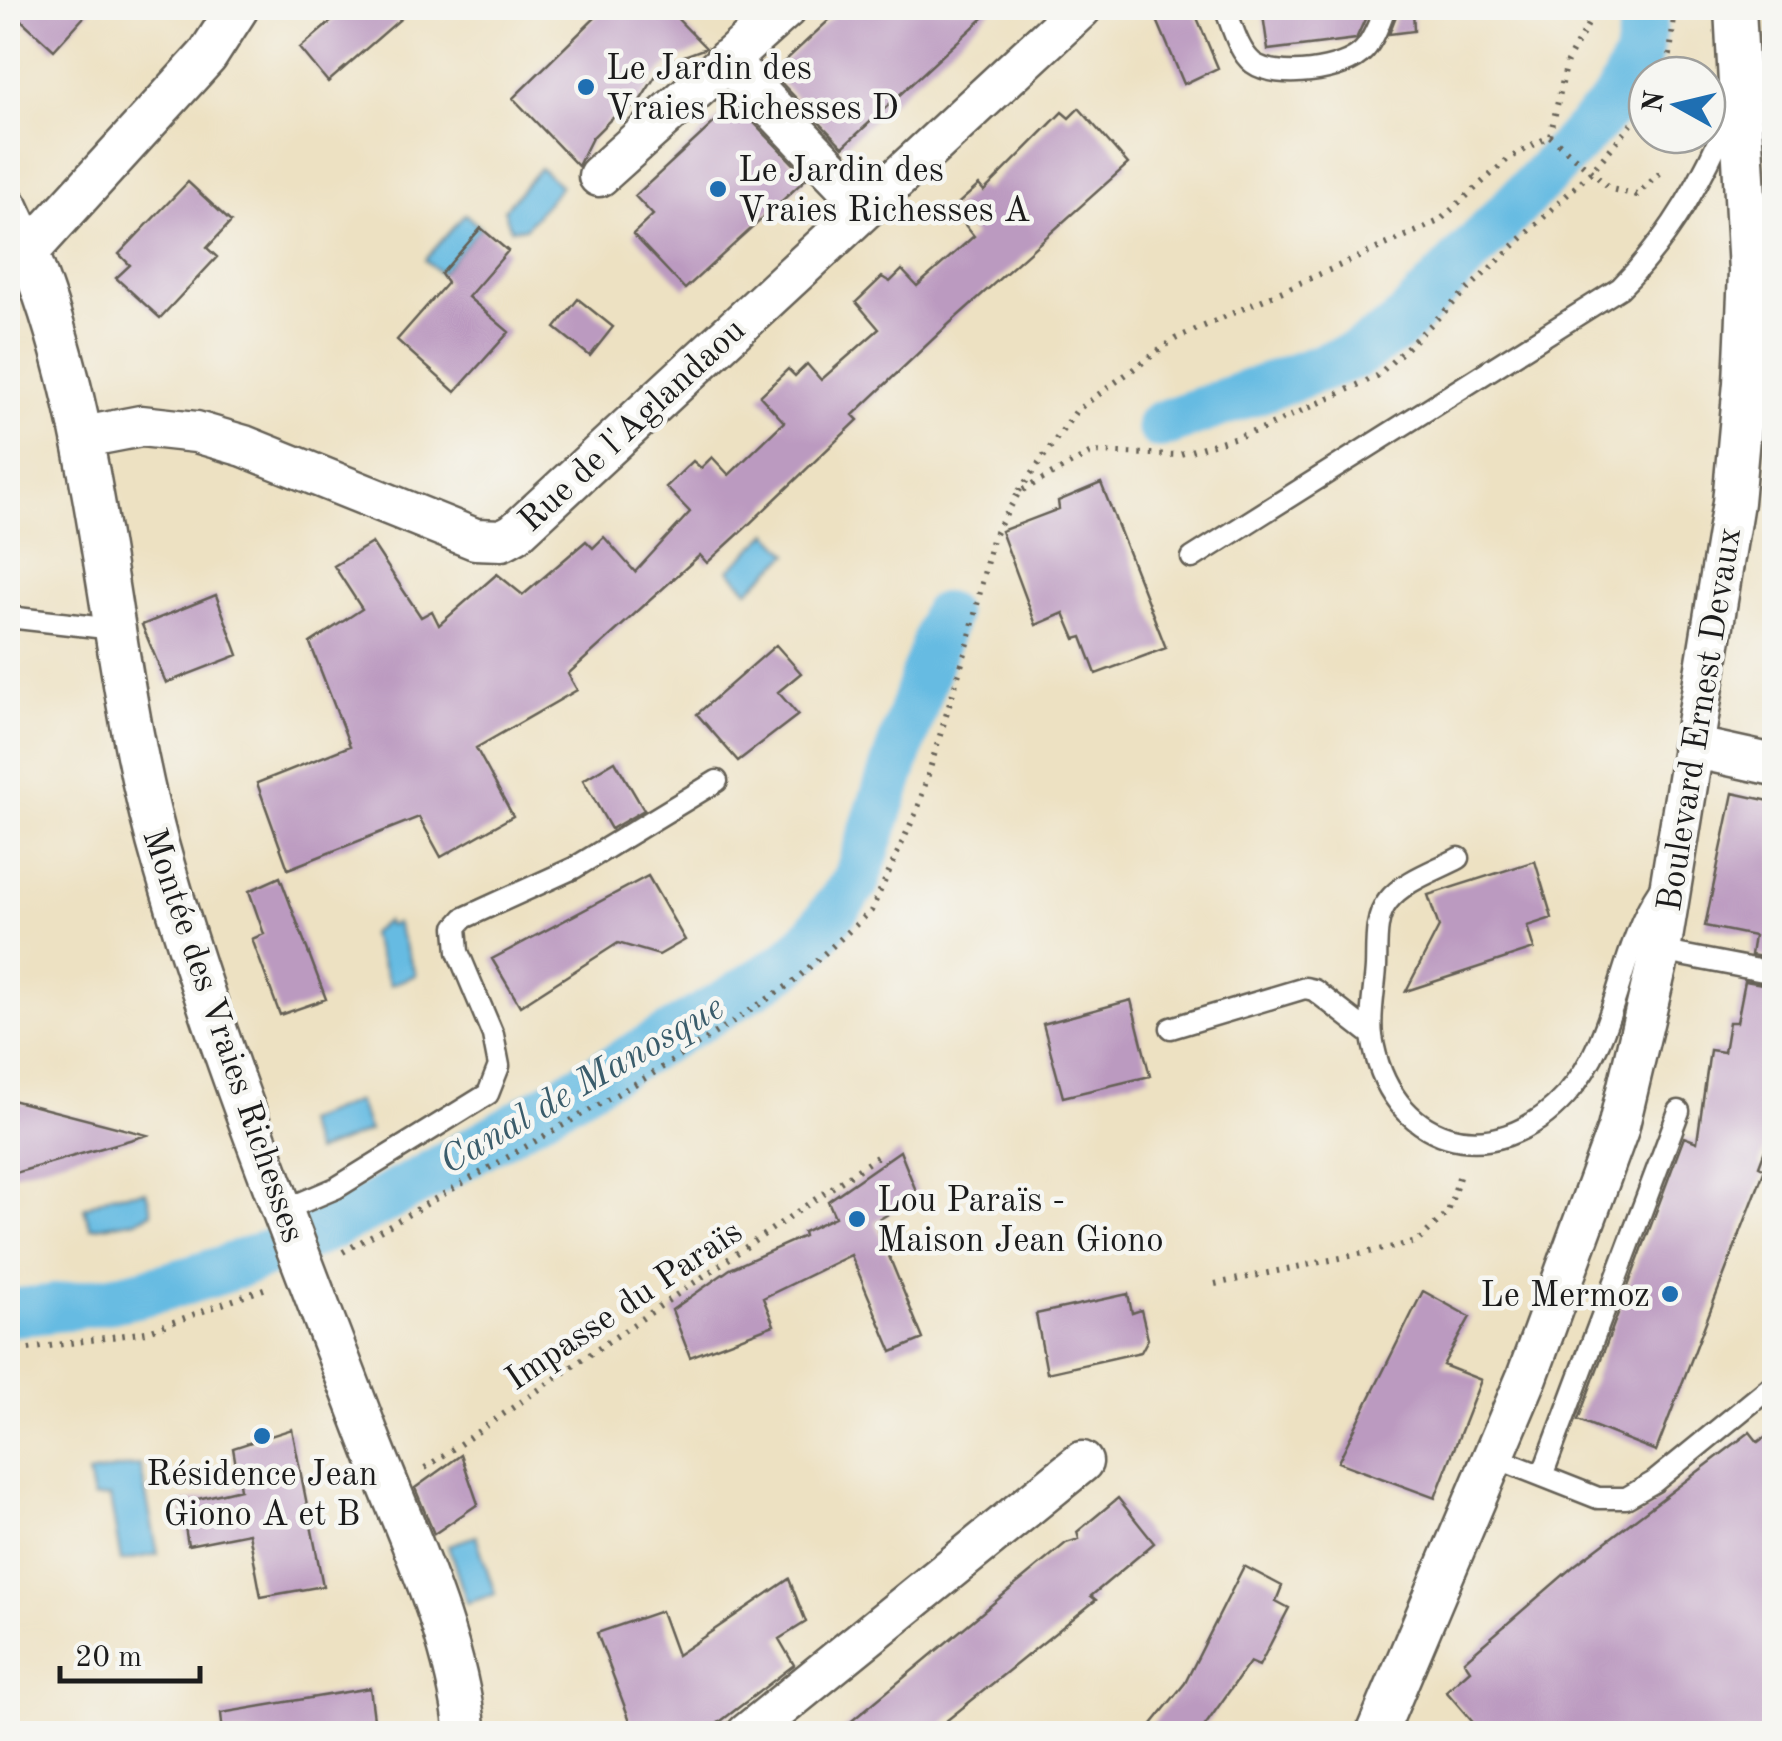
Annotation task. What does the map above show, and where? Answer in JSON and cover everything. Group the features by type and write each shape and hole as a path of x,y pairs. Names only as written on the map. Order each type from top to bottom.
{"street":[{"path":"29,251 206,56 238,8"},
{"path":"598,176 786,8"},
{"name":"Rue de l'Aglandaou","path":"84,437 140,426 196,432 244,446 457,533 502,540 515,533 1081,8"},
{"name":"Boulevard Ernest Devaux","path":"1376,1734 1494,1456 1618,1129 1660,951 1733,502 1749,272 1735,8"},
{"path":"727,60 867,207"},
{"name":"Montée des Vraies Richesses","path":"8,207 29,251 70,372 144,790 164,868 208,1006 452,1654 466,1734"},
{"path":"1692,748 1774,764"},
{"path":"747,1734 1082,1462"}],"lane":[{"path":"1225,8 1244,54 1270,73 1288,74 1341,63 1365,50 1385,8"},
{"path":"1238,8 1244,54"},
{"path":"1192,558 1620,288 1652,256 1680,217 1731,114 1740,83"},
{"path":"1744,360 1774,408"},
{"path":"8,616 114,629"},
{"path":"286,1217 488,1094 499,1066 494,1035 458,952 456,927 464,918 574,868 717,781"},
{"path":"1459,858 1396,892 1382,908 1372,1035 1402,1108 1423,1127 1467,1141 1497,1140 1526,1129 1555,1106 1580,1078 1599,1043 1646,911 1676,864"},
{"name":"Boulevard Ernest Devaux","path":"1660,951 1774,973"},
{"path":"1172,1028 1305,988 1314,990 1372,1035"},
{"path":"1542,1476 1678,1111"},
{"path":"1494,1456 1598,1498 1634,1496 1774,1384"}],"path":[{"path":"8,1352 146,1332 304,1268 410,1216 667,1064 792,983 871,910 918,808 969,640 992,539 1018,492 1078,410 1175,339 1439,221 1508,159 1550,136 1567,62 1597,8"},
{"path":"1670,55 1674,8"},
{"path":"1018,492 1094,452 1177,455 1263,429 1377,376 1591,172 1627,130"},
{"path":"1550,136 1611,189 1638,195 1674,160"},
{"path":"1215,1284 1417,1242 1435,1229 1448,1212 1467,1141"},
{"name":"Impasse du Paraïs","path":"390,1493 881,1154"}],"water":[{"path":"540,168 561,186 525,228 511,229 504,210"},
{"path":"465,214 481,228 441,274 425,260"},
{"path":"769,533 789,554 748,590 729,570"},
{"path":"386,921 388,926 396,923 416,975 390,985 370,934"},
{"path":"357,1101 369,1131 315,1152 304,1122"},
{"path":"146,1191 152,1213 137,1220 91,1228 84,1208 112,1195"},
{"path":"140,1465 158,1554 121,1561 110,1497 93,1498 88,1474"},
{"path":"476,1536 495,1594 467,1603 448,1545"}],"building":[{"path":"8,8 92,8 54,50"},
{"path":"347,8 413,8 328,82 300,48"},
{"name":"Le Jardin des Vraies Richesses D","path":"605,8 667,8 706,48 673,60 655,77 638,104 611,119 592,138 578,166 513,98"},
{"path":"842,8 994,8 843,147 772,73"},
{"path":"1152,8 1193,8 1218,68 1184,84"},
{"path":"1262,8 1370,8 1356,39 1268,50"},
{"path":"1399,8 1413,8 1414,31 1389,34"},
{"name":"Le Jardin des Vraies Richesses A","path":"735,103 807,178 685,289 633,234 653,215 635,196"},
{"path":"1079,108 1128,164 950,323 853,415 858,420 707,563 700,555 568,674 577,690 476,748 513,816 441,857 419,817 288,869 257,783 350,746 310,643 362,609 334,566 372,543 421,617 432,611 439,625 497,574 523,595 586,541 593,548 604,537 635,572 690,512 666,487 693,461 701,468 712,457 729,475 784,422 760,396 788,369 795,376 807,364 821,380 879,329 856,302 882,277 890,282 902,270 917,286 974,236 952,209 979,185 984,191 1062,112 1069,118"},
{"path":"188,182 231,222 207,248 217,257 160,318 116,278 130,265 119,254"},
{"path":"481,228 508,251 468,297 509,332 455,392 397,340 447,283 441,274"},
{"path":"578,299 613,327 590,356 555,328"},
{"path":"1101,483 1166,648 1096,674 1082,637 1075,639 1064,613 1036,625 1001,531 1059,509 1058,501"},
{"path":"216,595 238,655 166,683 142,625"},
{"path":"776,645 801,673 778,692 798,715 738,761 697,714"},
{"path":"615,761 644,810 611,829 583,780"},
{"path":"1733,793 1774,802 1774,959 1751,955 1754,936 1705,926"},
{"path":"1535,861 1552,918 1527,926 1534,949 1406,991 1439,927 1428,895"},
{"path":"648,876 685,940 659,955 618,943 520,1006 492,959"},
{"path":"280,877 326,999 280,1015 252,939 264,934 249,891"},
{"name":"Le Mermoz","path":"1745,981 1774,986 1774,1126 1759,1166 1765,1169 1656,1451 1578,1420 1684,1137 1697,1142 1710,1050 1724,1052 1729,1022 1737,1022"},
{"path":"1131,1000 1150,1076 1063,1097 1043,1024"},
{"path":"8,1099 147,1135 8,1175"},
{"path":"900,1151 918,1196 875,1222 923,1339 892,1352 851,1255 763,1298 774,1325 690,1357 672,1310 730,1269 804,1236 803,1232 835,1217 828,1201"},
{"path":"1423,1291 1470,1317 1443,1365 1481,1380 1435,1498 1338,1462"},
{"path":"1128,1294 1132,1313 1141,1310 1148,1339 1141,1352 1047,1373 1036,1314"},
{"name":"Résidence Jean Giono A et B","path":"292,1429 323,1586 261,1597 249,1533 188,1545 181,1503 240,1489 233,1448"},
{"path":"1774,1430 1774,1734 1483,1734 1446,1691 1470,1670 1464,1661 1575,1565 1750,1432 1758,1442"},
{"path":"461,1455 478,1504 434,1534 415,1488"},
{"path":"1118,1498 1154,1543 1091,1596 1096,1600 930,1734 836,1734 1066,1543 1079,1539 1077,1532"},
{"path":"1244,1566 1282,1586 1276,1601 1289,1608 1259,1666 1250,1662 1199,1734 1144,1734 1185,1683"},
{"path":"789,1579 806,1622 779,1639 794,1665 704,1734 635,1734 597,1633 661,1611 677,1655"},
{"path":"370,1688 376,1734 223,1734 221,1713"}],"waterway":[{"name":"Canal de Manosque","path":"1160,425 1356,355 1398,328 1617,99 1638,56 1646,8"},
{"name":"Canal de Manosque","path":"8,1313 88,1303 161,1288 298,1241 427,1176 790,962 813,939 856,881 944,616"}],"place":[{"name":"Le Jardin des Vraies Richesses D","path":"586,87"},
{"name":"Le Jardin des Vraies Richesses A","path":"718,189"},
{"name":"Lou Paraïs - Maison Jean Giono","path":"857,1219"},
{"name":"Le Mermoz","path":"1670,1294"},
{"name":"Résidence Jean Giono A et B","path":"262,1436"}]}
